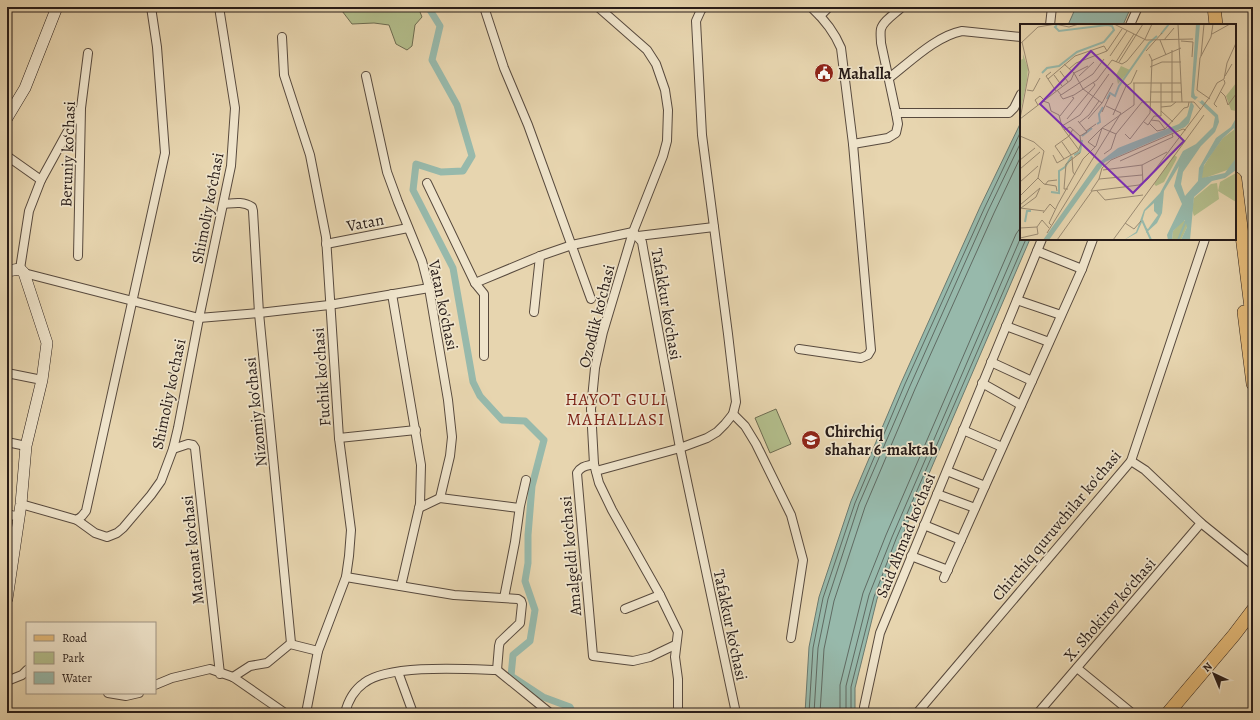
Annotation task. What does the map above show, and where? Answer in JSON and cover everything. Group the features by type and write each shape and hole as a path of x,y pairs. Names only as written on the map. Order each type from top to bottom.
{"main road":[{"path":"1207,7 1208,24"},
{"path":"1214,7 1216,24"},
{"path":"1236,187 1253,324"},
{"path":"1235,240 1253,384"},
{"path":"1168,713 1234,635 1253,610"},
{"path":"1179,713 1253,624"}],"street":[{"path":"7,118 25,88 57,7"},
{"path":"21,504 77,520 86,511 165,153 157,47 151,7"},
{"name":"Shimoliy ko‘chasi","path":"199,318 231,166 235,108 219,7"},
{"name":"Ozodlik ko‘chasi","path":"484,7 504,68 528,126 591,299"},
{"name":"Tafakkur ko‘chasi","path":"598,7 647,50 656,64 665,90 668,110 667,141 636,234 642,242 680,448 736,713"},
{"path":"595,468 680,448 707,438 717,432 725,424 733,414 736,402 702,136 696,21 704,7"},
{"path":"799,349 861,358 868,355 871,350 852,144 841,48 829,25 811,7"},
{"path":"820,16 829,7"},
{"path":"852,144 888,138 896,133 898,124 881,43 880,31 881,27 902,7"},
{"path":"1050,24 1052,7"},
{"path":"1130,24 1138,7"},
{"path":"889,78 937,41 953,33 962,31 1020,37"},
{"name":"Fuchik ko'chasi","path":"282,37 284,75 310,155 326,244 339,438 351,530 350,556 346,577 318,651 306,713"},
{"name":"Beruniy ko‘chasi","path":"78,256 81,108 88,53"},
{"name":"Vatan ko'chasi","path":"366,76 387,172 422,261 429,288 448,400 452,437 450,456 440,498"},
{"path":"896,113 1005,114 1011,112 1020,96"},
{"path":"7,599 21,504 26,446 42,380 47,343 22,271 29,211 41,180 81,108"},
{"path":"7,156 41,180"},
{"path":"427,182 475,283 482,292 484,298 484,356"},
{"name":"Nizomiy ko'chasi","path":"224,204 241,202 252,207 259,313 291,643"},
{"path":"636,234 714,227"},
{"name":"Vatan","path":"326,244 408,228"},
{"name":"Ozodlik ko‘chasi","path":"572,245 636,234 603,332 595,368 591,409 595,468 599,483 612,510 660,595 678,632 675,645 678,713"},
{"name":"Said Ahmad ko‘chasi","path":"865,713 864,707 880,633 1042,240"},
{"path":"944,578 1082,269 1093,240"},
{"name":"Chirchiq quruvchilar ko'chasi","path":"917,713 1131,461 1205,240"},
{"path":"475,283 540,256 572,245"},
{"path":"1037,251 1082,269"},
{"path":"534,312 540,256"},
{"path":"7,271 22,271 199,318 329,305 429,288"},
{"path":"392,294 416,430 422,483 419,508 401,586"},
{"path":"1017,300 1061,316"},
{"name":"Shimoliy ko'chasi","path":"77,520 95,533 107,537 117,533 123,528 160,481 178,428 199,318"},
{"path":"1006,326 1049,342"},
{"path":"991,362 1032,381"},
{"path":"7,373 42,380"},
{"path":"982,383 1021,405"},
{"path":"733,414 745,426 756,444 791,515 803,560 791,638"},
{"path":"339,438 416,430"},
{"path":"963,430 1002,447"},
{"path":"7,442 26,446"},
{"name":"Matonat ko‘chasi","path":"172,449 188,444 193,445 195,448 220,674"},
{"path":"1131,461 1145,470 1201,523 1253,565"},
{"name":"Amalgeldi ko‘chasi","path":"595,468 584,466 577,474 593,656 633,661 650,657 675,645"},
{"path":"947,470 985,486"},
{"path":"504,598 515,542 519,508 526,480"},
{"path":"937,494 975,508"},
{"path":"419,508 440,498 519,508"},
{"path":"7,514 19,517"},
{"name":"X. Shokirov ko‘chasi","path":"1038,713 1201,523"},
{"path":"924,525 961,540"},
{"path":"911,556 948,570"},
{"path":"346,577 454,595 518,599 522,604 520,623 500,642 498,646 497,670"},
{"path":"625,609 660,595"},
{"path":"233,677 250,666 267,663 291,643 318,651"},
{"path":"1077,668 1132,713"},
{"path":"156,685 172,678 210,669 220,674 233,677 285,713"},
{"path":"345,713 348,703 355,690 365,682 378,676 410,670 452,669 497,670 550,713"},
{"path":"7,681 22,675 26,671"},
{"path":"398,672 413,713"},
{"path":"114,694 126,696 135,694"}],"green space":[{"path":"339,7 418,7 422,17 415,25 412,46 407,50 396,44 389,25 374,23 352,24"},
{"path":"776,409 791,444 770,453 755,418"}],"water":[{"path":"1076,7 1131,7 1123,24 1068,24"},
{"path":"1020,124 1020,240 1030,240 900,541 877,599 855,688 855,713 805,713 809,647 819,597 851,501 901,383 980,207"}],"waterway":[{"path":"430,7 430,10 440,26 432,60 457,105 472,156 463,171 441,172 416,164 413,190 453,268 473,382 480,396 502,420 525,421 544,440 532,486 528,535 528,563 525,581 535,610 530,641 513,655 511,676 543,697 570,707 573,713"}],"place":[{"name":"Mahalla","path":"824,73"},
{"name":"Chirchiq shahar 6-maktab","path":"811,440"}],"district":[{"name":"HAYOT GULI MAHALLASI","path":"616,409"}]}
